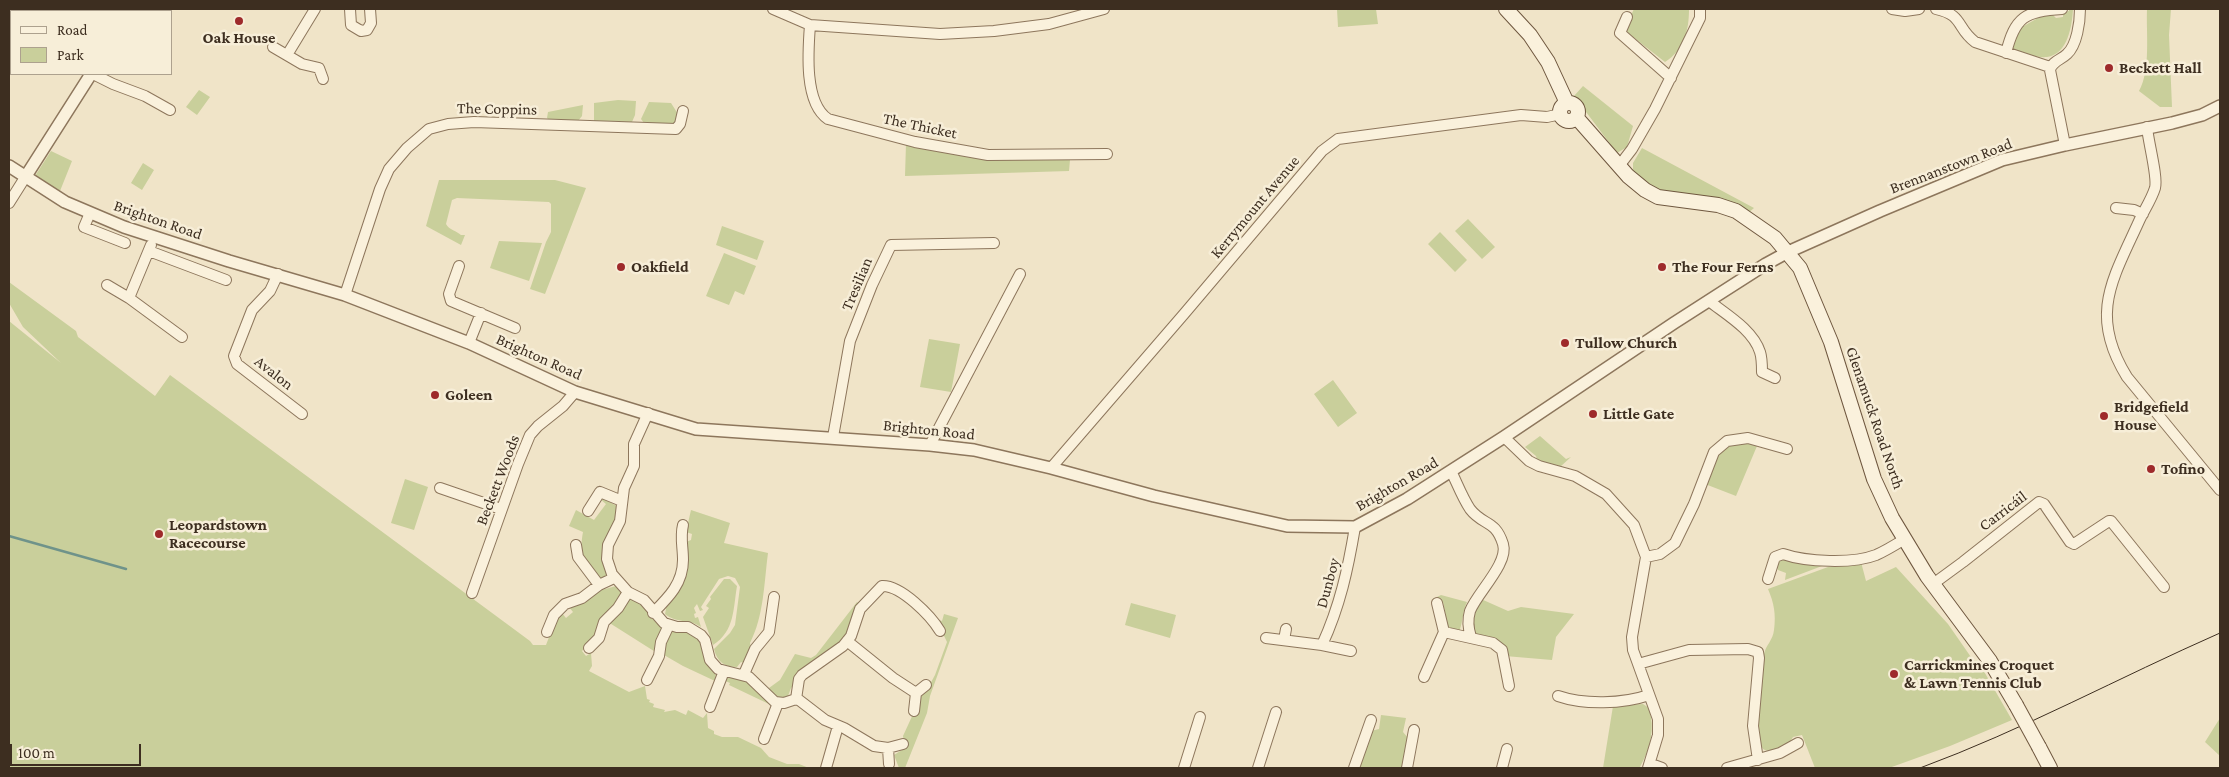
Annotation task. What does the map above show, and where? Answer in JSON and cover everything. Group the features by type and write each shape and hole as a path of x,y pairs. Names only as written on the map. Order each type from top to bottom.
{"main road":[{"path":"1506,9 1530,35 1548,62 1564,109"},
{"name":"Glenamuck Road North","path":"1564,109 1576,106 1579,111 1577,118 1619,166 1645,190 1658,197 1718,205 1736,210 1775,238 1800,268 1818,309 1874,478 1904,540 1933,584 1990,661 2050,768"}],"street":[{"path":"287,55 315,9"},
{"path":"773,9 810,25 949,34 1049,24 1104,9"},
{"path":"1619,166 1632,149 1671,78 1700,18 1700,9"},
{"path":"1892,9 1905,11 1919,9"},
{"path":"1936,9 1948,12 1956,17 1968,36 1975,42 2050,67"},
{"path":"2006,53 2012,32 2021,21 2041,12 2062,9"},
{"path":"2050,67 2068,53 2073,46 2080,9"},
{"path":"350,11 370,13 371,23 367,30 361,31 351,25 350,11"},
{"path":"1627,17 1620,33 1622,36 1671,78"},
{"name":"The Thicket","path":"810,25 809,63 813,96 820,114 828,120 915,142 988,155 1107,154"},
{"path":"273,47 302,64 319,68 323,79"},
{"path":"2050,67 2064,145"},
{"path":"9,203 91,75"},
{"path":"94,75 145,96 170,110"},
{"name":"Brennanstown Road","path":"1788,252 2002,160 2202,115 2220,106"},
{"name":"Kerrymount Avenue","path":"1051,468 1322,151 1338,138 1521,115 1547,117 1564,109"},
{"name":"The Coppins","path":"345,295 380,189 390,169 407,148 429,129 448,124 474,122 676,129 680,124 683,111"},
{"path":"2147,127 2156,187 2115,274 2106,303 2108,330 2114,356 2127,377 2220,490"},
{"name":"Brighton Road","path":"9,166 65,202 90,213 153,237 345,295 469,344 575,392 696,429 833,437 974,450 1051,468 1154,496 1287,526 1355,527 1407,499 1766,264 1788,252"},
{"path":"2116,208 2134,210 2143,214"},
{"path":"90,213 84,227 125,243"},
{"path":"129,298 153,237"},
{"name":"Tresilian","path":"833,437 850,341 872,284 891,244 994,243"},
{"path":"149,251 226,280"},
{"path":"459,266 449,294 451,301 515,328"},
{"name":"Avalon","path":"278,274 270,291 252,310 234,351 235,360 238,364 271,382 302,414"},
{"path":"930,445 1020,274"},
{"path":"107,285 179,332"},
{"path":"1709,301 1733,319 1755,340 1761,354 1762,372 1775,378"},
{"path":"469,344 481,313"},
{"name":"Beckett Woods","path":"472,593 501,509 530,436 538,426 563,406 575,392"},
{"path":"648,414 634,444 634,466 624,488 620,522 608,544 606,553 614,578 628,592 644,600 653,612 668,625 688,627 701,635 705,640 710,660 714,665 724,671 744,674 756,682 770,698 778,703 796,699 820,717 874,746 888,748 903,744"},
{"path":"1504,437 1529,461 1539,466 1575,476 1606,494 1634,525 1646,557 1632,637 1633,650 1658,719 1658,735 1650,766 1662,768"},
{"path":"1646,557 1660,554 1675,543 1694,504 1714,452 1727,441 1748,438 1787,449"},
{"path":"1451,471 1470,509 1480,519 1497,528 1504,546 1503,556 1471,610 1468,624 1470,637"},
{"path":"440,488 501,509"},
{"path":"588,511 600,492 622,501"},
{"name":"Carricáil","path":"1933,584 2039,502 2044,504 2070,542 2074,544 2111,521 2164,587"},
{"path":"653,612 672,593 679,582 683,559 681,542 683,525"},
{"name":"Dunboy","path":"1322,645 1336,613 1349,567 1355,527"},
{"path":"1768,579 1775,558 1783,554 1801,559 1854,560 1875,555 1904,540"},
{"path":"576,545 578,557 599,585"},
{"path":"547,632 557,611 565,604 582,598 599,585 614,578"},
{"path":"796,699 799,679 802,674 834,654 847,641 860,609 882,586 891,587 899,591 928,614 940,632"},
{"path":"589,648 599,638 604,622 618,608 628,592"},
{"path":"744,674 755,649 769,632 774,597"},
{"path":"1424,677 1444,632 1438,603"},
{"path":"647,680 659,656 661,642 668,625"},
{"path":"1284,640 1286,629"},
{"path":"1444,632 1493,643 1502,650 1509,686"},
{"path":"1266,638 1322,645 1351,651"},
{"path":"847,641 893,678 916,692"},
{"path":"1638,664 1689,650 1748,649 1758,652 1753,726 1758,760"},
{"path":"710,707 724,671"},
{"path":"914,711 916,692 926,685"},
{"path":"1558,696 1571,700 1614,702 1635,700 1649,696"},
{"path":"764,738 778,703"},
{"path":"1258,768 1276,712"},
{"path":"1184,768 1200,717"},
{"path":"1354,768 1371,720"},
{"path":"826,768 838,726"},
{"path":"1407,768 1414,730"},
{"path":"1727,768 1780,753 1798,743"},
{"path":"888,748 889,764"},
{"path":"1502,768 1507,749"}],"green space":[{"path":"1337,9 1376,9 1378,24 1338,27"},
{"path":"1634,9 1689,9 1688,25 1681,46 1665,62 1624,30"},
{"path":"2069,9 2073,9 2070,31 2060,51 2047,57 2015,52 2012,49 2014,36 2023,24 2024,26 2036,19 2036,17 2053,15 2056,18 2063,17 2063,12 2069,11"},
{"path":"2147,9 2171,9 2169,35 2172,107 2160,107 2139,91 2147,62"},
{"path":"1583,86 1633,126 1627,147 1617,153 1574,96"},
{"path":"199,90 210,97 197,115 186,107"},
{"path":"618,100 636,101 635,115 632,122 594,121 594,103"},
{"path":"649,102 671,103 678,114 676,123 644,123 641,119"},
{"path":"583,105 582,116 578,121 549,120 547,118 548,112"},
{"path":"906,144 1070,160 1069,171 905,176"},
{"path":"1642,148 1754,208 1747,214 1711,199 1689,194 1653,192 1633,178 1633,163"},
{"path":"51,151 72,161 60,191 35,176"},
{"path":"143,163 154,170 142,190 131,183"},
{"path":"439,180 555,180 586,188 545,294 530,289 551,232 551,204 549,202 457,198 452,200 446,224 461,235 465,235 461,245 426,226"},
{"path":"1468,219 1495,247 1482,259 1455,231"},
{"path":"722,226 764,241 757,260 716,245"},
{"path":"1440,232 1467,260 1455,272 1428,244"},
{"path":"499,241 542,243 529,281 490,268"},
{"path":"724,253 756,266 744,295 735,291 729,305 706,296"},
{"name":"Leopardstown Racecourse","path":"9,282 76,331 78,337 155,396 170,375 533,645 546,645 556,619 562,613 566,618 573,612 569,607 598,591 616,586 622,593 620,599 598,622 595,638 582,651 586,656 591,653 592,666 589,671 629,692 645,686 649,702 654,704 653,707 665,710 664,712 675,710 686,715 688,710 703,718 707,713 708,728 714,731 714,734 722,737 738,737 761,748 769,757 787,764 799,764 809,768 9,768 9,321 61,363 23,327 9,303"},
{"path":"929,339 960,344 951,392 920,387"},
{"path":"1333,380 1357,413 1338,427 1314,394"},
{"path":"1540,436 1566,459 1571,457 1560,467 1537,460 1536,456 1525,447"},
{"path":"1744,443 1757,446 1736,496 1705,484 1715,457 1727,445"},
{"path":"405,479 428,487 414,530 391,523"},
{"path":"602,498 617,506 608,577 602,579 590,570 584,559 582,553 583,532 569,526 576,510 594,520 606,504 600,499"},
{"path":"691,510 730,523 724,543 768,553 761,611 750,643 751,649 744,663 741,662 737,667 722,663 714,649 730,633 735,625 740,587 735,578 728,576 719,579 701,607 703,610 700,611 697,604 694,608 695,618 698,617 701,627 673,619 665,614 666,609 664,607 674,597 686,542 691,540 692,534 686,532"},
{"path":"1782,557 1804,564 1830,563 1785,580 1786,573 1778,570 1777,567 1779,559"},
{"name":"Carrickmines Croquet & Lawn Tennis Club","path":"1861,562 1866,581 1896,567 1948,624 1973,660 1978,661 2012,720 1950,746 1889,768 1815,768 1802,735 1793,737 1787,747 1773,751 1765,750 1760,744 1758,734 1757,705 1762,662 1775,624 1772,599 1768,589 1828,567"},
{"path":"724,579 730,579 737,586 732,619 725,633 713,645 703,617 709,608 706,606 711,599 710,597"},
{"path":"1441,595 1467,602 1458,634 1450,637 1443,602 1437,597"},
{"path":"630,598 642,603 651,617 663,628 657,653 608,622"},
{"path":"1481,599 1508,611 1521,607 1574,614 1556,637 1552,660 1505,656 1502,649 1475,639 1470,622"},
{"path":"857,602 859,604 844,639 791,688 788,696 779,697 775,695 769,688 780,680 795,654 811,658 816,655"},
{"path":"1131,603 1176,615 1170,638 1125,625"},
{"path":"944,614 958,618 930,696 927,713 905,768 899,768 894,755 905,748 903,736 919,697 928,688 935,675 947,642 936,619 942,621"},
{"path":"671,630 685,630 698,638 712,661 715,669 715,681 664,655 663,649"},
{"path":"728,676 746,679 771,705 729,685 730,683 723,680"},
{"path":"1643,704 1649,708 1652,731 1647,752 1640,767 1603,768 1613,706"},
{"path":"1381,715 1406,718 1403,732 1409,739 1403,768 1358,768 1371,731 1379,729"},
{"path":"2220,718 2220,756 2205,742"}],"waterway":[{"path":"9,536 126,569"}],"tram line":[{"path":"1920,768 2034,720 2220,633"}],"place":[{"name":"Oak House","path":"239,21"},
{"name":"Beckett Hall","path":"2109,68"},
{"name":"Oakfield","path":"621,267"},
{"name":"The Four Ferns","path":"1662,267"},
{"name":"Tullow Church","path":"1565,343"},
{"name":"Goleen","path":"435,395"},
{"name":"Little Gate","path":"1593,414"},
{"name":"Bridgefield House","path":"2104,416"},
{"name":"Tofino","path":"2151,469"},
{"name":"Leopardstown Racecourse","path":"159,534"},
{"name":"Carrickmines Croquet & Lawn Tennis Club","path":"1894,674"}]}
